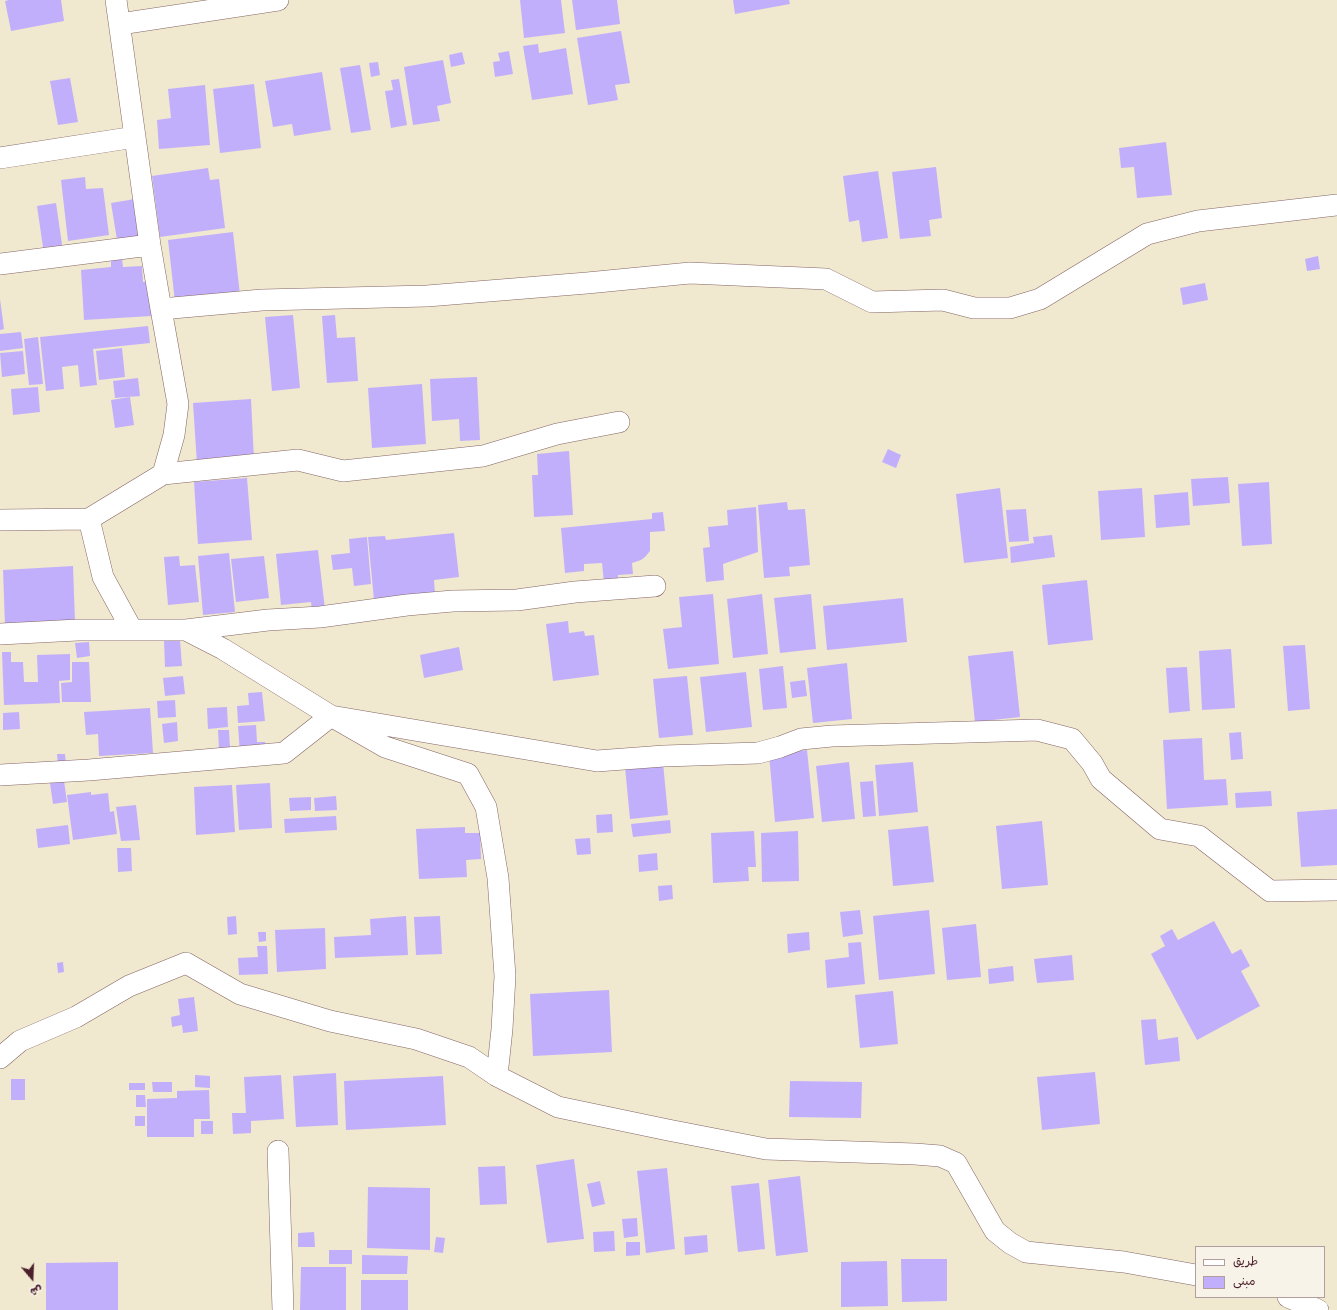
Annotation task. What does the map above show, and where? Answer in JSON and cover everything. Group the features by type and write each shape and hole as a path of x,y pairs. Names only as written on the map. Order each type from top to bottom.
{"street":[{"path":"116,0 150,245 178,404 174,435 163,474"},
{"path":"120,24 278,0"},
{"path":"0,158 135,137"},
{"path":"161,309 262,300 427,296 690,273 826,279 872,302 943,300 974,308 1010,308 1040,299 1147,234 1198,221 1337,205"},
{"path":"0,264 150,245"},
{"path":"0,520 88,519 163,474 298,460 343,471 475,457 557,434 619,422"},
{"path":"88,519 103,577 132,630"},
{"path":"0,634 78,630 186,630 268,620 320,617 407,605 453,601 517,600 575,592 655,586"},
{"path":"186,630 223,649 331,716 385,747 468,774 486,807 498,878 505,976 502,1029 497,1076"},
{"path":"0,774 89,770 284,753 331,716 597,761 664,756 758,753 801,739 832,736 1037,730 1072,739 1092,763 1101,779 1160,829 1199,836 1270,891 1337,890"},
{"path":"0,1058 20,1041 76,1016 129,986 186,963 240,994 330,1021 416,1038 469,1057 497,1076 558,1107 766,1149 940,1156 956,1163 995,1231 1010,1244 1026,1252 1124,1262 1195,1275"},
{"path":"278,1151 282,1310"},
{"path":"1290,1298 1318,1310"}],"building":[{"path":"61,0 64,21 11,31 5,1"},
{"path":"520,0 561,0 565,33 524,38"},
{"path":"572,0 617,0 620,24 576,30"},
{"path":"733,0 789,0 790,4 735,14"},
{"path":"621,31 630,83 615,85 618,100 588,105 577,38"},
{"path":"538,44 539,53 566,48 573,94 532,100 523,46"},
{"path":"509,51 513,74 495,77 493,62 500,61 498,53"},
{"path":"462,52 465,64 451,67 449,55"},
{"path":"443,60 451,103 437,106 440,121 413,125 404,67"},
{"path":"378,62 380,75 371,77 369,63"},
{"path":"360,65 371,130 351,133 340,68"},
{"path":"322,72 331,130 294,136 292,124 273,127 265,81"},
{"path":"70,78 78,122 58,125 50,81"},
{"path":"399,79 407,125 391,128 385,91 393,90 391,80"},
{"path":"254,84 261,148 220,153 213,89"},
{"path":"205,85 210,145 159,149 157,120 171,118 168,89"},
{"path":"1166,142 1172,195 1137,198 1134,167 1121,168 1119,148"},
{"path":"936,167 942,218 929,220 931,236 900,239 892,172"},
{"path":"208,168 210,180 219,179 225,228 160,237 152,176"},
{"path":"878,171 888,238 862,242 859,220 849,222 843,176"},
{"path":"85,177 86,189 103,188 109,235 68,241 61,180"},
{"path":"135,199 142,242 118,246 111,203"},
{"path":"56,203 63,251 44,254 37,206"},
{"path":"233,232 240,295 175,302 168,240"},
{"path":"1318,256 1320,269 1307,271 1305,259"},
{"path":"122,259 123,267 142,266 143,282 150,281 152,316 84,320 81,270 111,267 111,260"},
{"path":"1205,283 1208,300 1183,305 1180,288"},
{"path":"0,299 4,329 0,330"},
{"path":"293,315 300,388 272,391 265,317"},
{"path":"335,315 337,338 355,337 358,381 327,383 322,316"},
{"path":"148,326 150,343 93,349 97,385 80,387 78,365 62,367 64,389 46,391 40,337"},
{"path":"21,332 23,348 0,351 0,334"},
{"path":"38,337 43,384 29,385 24,339"},
{"path":"122,348 125,377 99,380 96,351"},
{"path":"23,351 25,374 2,377 0,353"},
{"path":"477,377 480,440 460,441 459,419 432,421 430,379"},
{"path":"138,378 140,396 115,398 113,381"},
{"path":"422,384 426,444 372,448 368,388"},
{"path":"38,387 40,412 13,415 11,389"},
{"path":"130,397 134,425 115,428 111,400"},
{"path":"251,399 254,460 197,464 193,403"},
{"path":"888,449 901,455 896,468 882,462"},
{"path":"569,451 573,515 534,517 532,475 538,475 537,454"},
{"path":"1228,477 1230,503 1193,506 1191,479"},
{"path":"247,478 252,540 198,544 194,482"},
{"path":"1269,482 1272,544 1242,546 1238,484"},
{"path":"1000,488 1008,558 964,563 956,494"},
{"path":"1142,488 1145,537 1101,540 1098,491"},
{"path":"1188,492 1190,525 1156,528 1154,495"},
{"path":"787,502 788,510 805,509 810,565 789,567 790,576 764,578 758,505"},
{"path":"756,507 758,552 723,564 724,580 706,582 703,548 710,547 708,527 728,525 727,510"},
{"path":"1026,509 1029,541 1009,542 1006,510"},
{"path":"663,512 665,531 650,532 650,551 641,560 632,563 633,574 618,575 618,581 604,583 602,563 584,564 584,571 565,573 561,528 652,519 652,513"},
{"path":"454,533 459,577 434,580 435,594 374,600 368,537 385,536 386,540"},
{"path":"1052,535 1055,557 1011,563 1010,547 1034,543 1033,537"},
{"path":"367,537 371,584 354,586 352,568 333,570 331,555 350,553 349,539"},
{"path":"318,550 325,609 312,610 311,602 281,605 276,554"},
{"path":"229,553 235,612 203,615 198,556"},
{"path":"179,556 180,566 195,565 199,602 168,605 164,557"},
{"path":"264,556 269,598 236,602 231,559"},
{"path":"73,566 75,622 5,626 3,570"},
{"path":"1087,580 1093,640 1048,645 1042,585"},
{"path":"713,594 719,664 668,669 663,629 682,627 679,597"},
{"path":"762,594 768,654 733,658 727,599"},
{"path":"811,594 816,649 780,653 774,598"},
{"path":"903,598 907,642 827,650 823,606"},
{"path":"568,621 569,633 584,631 585,636 594,635 599,675 553,681 546,624"},
{"path":"180,640 182,666 165,667 164,641"},
{"path":"89,642 90,656 77,658 75,643"},
{"path":"1305,645 1310,709 1288,711 1283,646"},
{"path":"459,647 463,670 424,678 420,655"},
{"path":"1231,649 1235,708 1202,710 1199,651"},
{"path":"1013,651 1020,717 975,722 968,656"},
{"path":"2,652 11,652 11,662 23,662 24,682 38,682 37,655 70,654 70,680 59,681 60,703 4,705"},
{"path":"72,662 89,662 91,702 62,702 61,683 72,682"},
{"path":"847,663 852,719 813,723 807,668"},
{"path":"783,666 787,708 763,710 759,669"},
{"path":"1187,667 1190,711 1169,713 1166,668"},
{"path":"746,672 752,727 706,732 700,677"},
{"path":"183,676 185,694 165,696 163,678"},
{"path":"687,676 693,735 659,738 653,679"},
{"path":"805,680 807,696 792,698 790,682"},
{"path":"262,692 265,721 238,723 237,706 249,705 248,693"},
{"path":"175,700 176,717 158,718 157,701"},
{"path":"227,707 228,727 208,729 207,708"},
{"path":"150,708 153,753 99,756 98,734 86,735 84,712"},
{"path":"19,712 20,729 3,730 3,713"},
{"path":"177,722 178,741 164,743 162,724"},
{"path":"256,725 257,742 265,742 266,752 240,753 238,726"},
{"path":"218,730 229,730 230,748 219,749"},
{"path":"1241,732 1243,759 1231,760 1229,733"},
{"path":"1202,738 1204,780 1226,779 1228,805 1167,809 1163,740"},
{"path":"807,750 814,818 775,822 769,754"},
{"path":"57,754 65,754 66,765 58,766"},
{"path":"849,762 855,819 822,822 816,766"},
{"path":"913,762 918,812 879,816 875,765"},
{"path":"663,763 668,815 630,819 625,767"},
{"path":"64,781 67,802 53,804 50,783"},
{"path":"873,781 876,816 863,817 860,782"},
{"path":"270,783 272,828 239,830 236,785"},
{"path":"232,785 235,832 196,835 194,787"},
{"path":"1271,791 1272,806 1236,808 1235,793"},
{"path":"91,792 91,795 108,793 110,812 114,811 117,834 73,840 67,795"},
{"path":"336,796 337,810 315,811 314,798"},
{"path":"311,797 311,810 290,811 289,798"},
{"path":"136,805 140,840 121,841 116,807"},
{"path":"1337,809 1337,865 1301,867 1297,812"},
{"path":"612,814 613,832 597,833 596,815"},
{"path":"336,816 337,830 285,833 284,819"},
{"path":"670,820 671,833 633,837 631,824"},
{"path":"1042,821 1048,885 1002,889 996,826"},
{"path":"68,825 70,844 38,848 36,829"},
{"path":"928,826 934,882 893,886 888,830"},
{"path":"465,827 465,833 480,833 481,859 466,860 467,877 419,879 416,829"},
{"path":"754,831 756,867 748,867 749,881 713,883 711,833"},
{"path":"798,831 799,881 762,882 761,833"},
{"path":"590,838 591,854 577,855 575,839"},
{"path":"117,848 131,848 132,871 118,872"},
{"path":"657,853 658,870 639,872 638,855"},
{"path":"672,885 673,899 659,901 658,886"},
{"path":"860,910 863,934 843,937 840,912"},
{"path":"929,910 935,974 879,980 873,916"},
{"path":"236,916 237,934 228,935 227,917"},
{"path":"406,916 408,955 335,958 334,937 371,935 370,919"},
{"path":"440,916 442,954 416,955 414,917"},
{"path":"1214,921 1232,954 1241,949 1250,966 1241,971 1260,1006 1197,1040 1151,954 1165,946 1160,936 1172,929 1178,940"},
{"path":"976,924 981,977 947,980 942,928"},
{"path":"325,928 326,969 277,972 275,930"},
{"path":"258,932 266,932 266,941 259,942"},
{"path":"809,932 810,950 788,953 787,934"},
{"path":"861,942 865,984 827,988 825,960 849,957 848,943"},
{"path":"257,946 267,946 268,974 239,975 238,958 258,957"},
{"path":"1072,955 1074,980 1037,983 1034,959"},
{"path":"63,962 64,972 58,973 57,963"},
{"path":"1013,966 1014,981 989,984 988,969"},
{"path":"609,990 612,1052 533,1056 530,994"},
{"path":"893,991 898,1044 860,1048 855,995"},
{"path":"194,997 198,1031 183,1033 182,1025 172,1027 171,1017 180,1015 178,999"},
{"path":"1156,1019 1158,1040 1178,1037 1180,1061 1145,1065 1141,1020"},
{"path":"1095,1072 1100,1124 1042,1130 1037,1077"},
{"path":"336,1073 338,1125 296,1127 293,1076"},
{"path":"195,1075 210,1076 210,1088 195,1087"},
{"path":"281,1075 284,1119 251,1121 251,1133 233,1134 232,1113 246,1113 244,1077"},
{"path":"443,1076 446,1125 346,1130 344,1081"},
{"path":"11,1079 25,1079 25,1100 11,1100"},
{"path":"790,1081 862,1082 861,1118 789,1117"},
{"path":"152,1082 172,1082 172,1092 153,1092"},
{"path":"129,1083 145,1083 145,1090 129,1090"},
{"path":"209,1090 210,1119 194,1119 194,1137 147,1137 147,1099 177,1098 177,1091"},
{"path":"136,1095 145,1095 146,1107 136,1107"},
{"path":"135,1116 145,1116 145,1126 135,1126"},
{"path":"201,1121 213,1121 213,1134 201,1134"},
{"path":"574,1159 584,1239 547,1243 536,1165"},
{"path":"505,1166 507,1204 480,1205 478,1167"},
{"path":"667,1168 675,1249 646,1253 637,1171"},
{"path":"800,1176 808,1252 776,1256 768,1180"},
{"path":"600,1181 605,1204 592,1207 587,1184"},
{"path":"759,1183 765,1249 738,1252 731,1186"},
{"path":"368,1187 430,1188 430,1250 367,1248"},
{"path":"637,1218 638,1236 624,1238 622,1219"},
{"path":"614,1231 615,1251 594,1252 593,1232"},
{"path":"314,1232 315,1247 298,1247 298,1233"},
{"path":"707,1235 708,1252 685,1255 684,1237"},
{"path":"436,1237 445,1238 443,1253 434,1252"},
{"path":"626,1242 640,1242 640,1255 626,1256"},
{"path":"329,1250 352,1250 352,1264 329,1264"},
{"path":"362,1255 408,1256 407,1274 362,1274"},
{"path":"901,1259 947,1259 947,1301 902,1302"},
{"path":"887,1261 888,1306 841,1307 841,1262"},
{"path":"118,1262 118,1310 46,1310 46,1263"},
{"path":"301,1267 346,1267 346,1310 300,1310"},
{"path":"361,1280 408,1280 408,1310 361,1310"}]}
